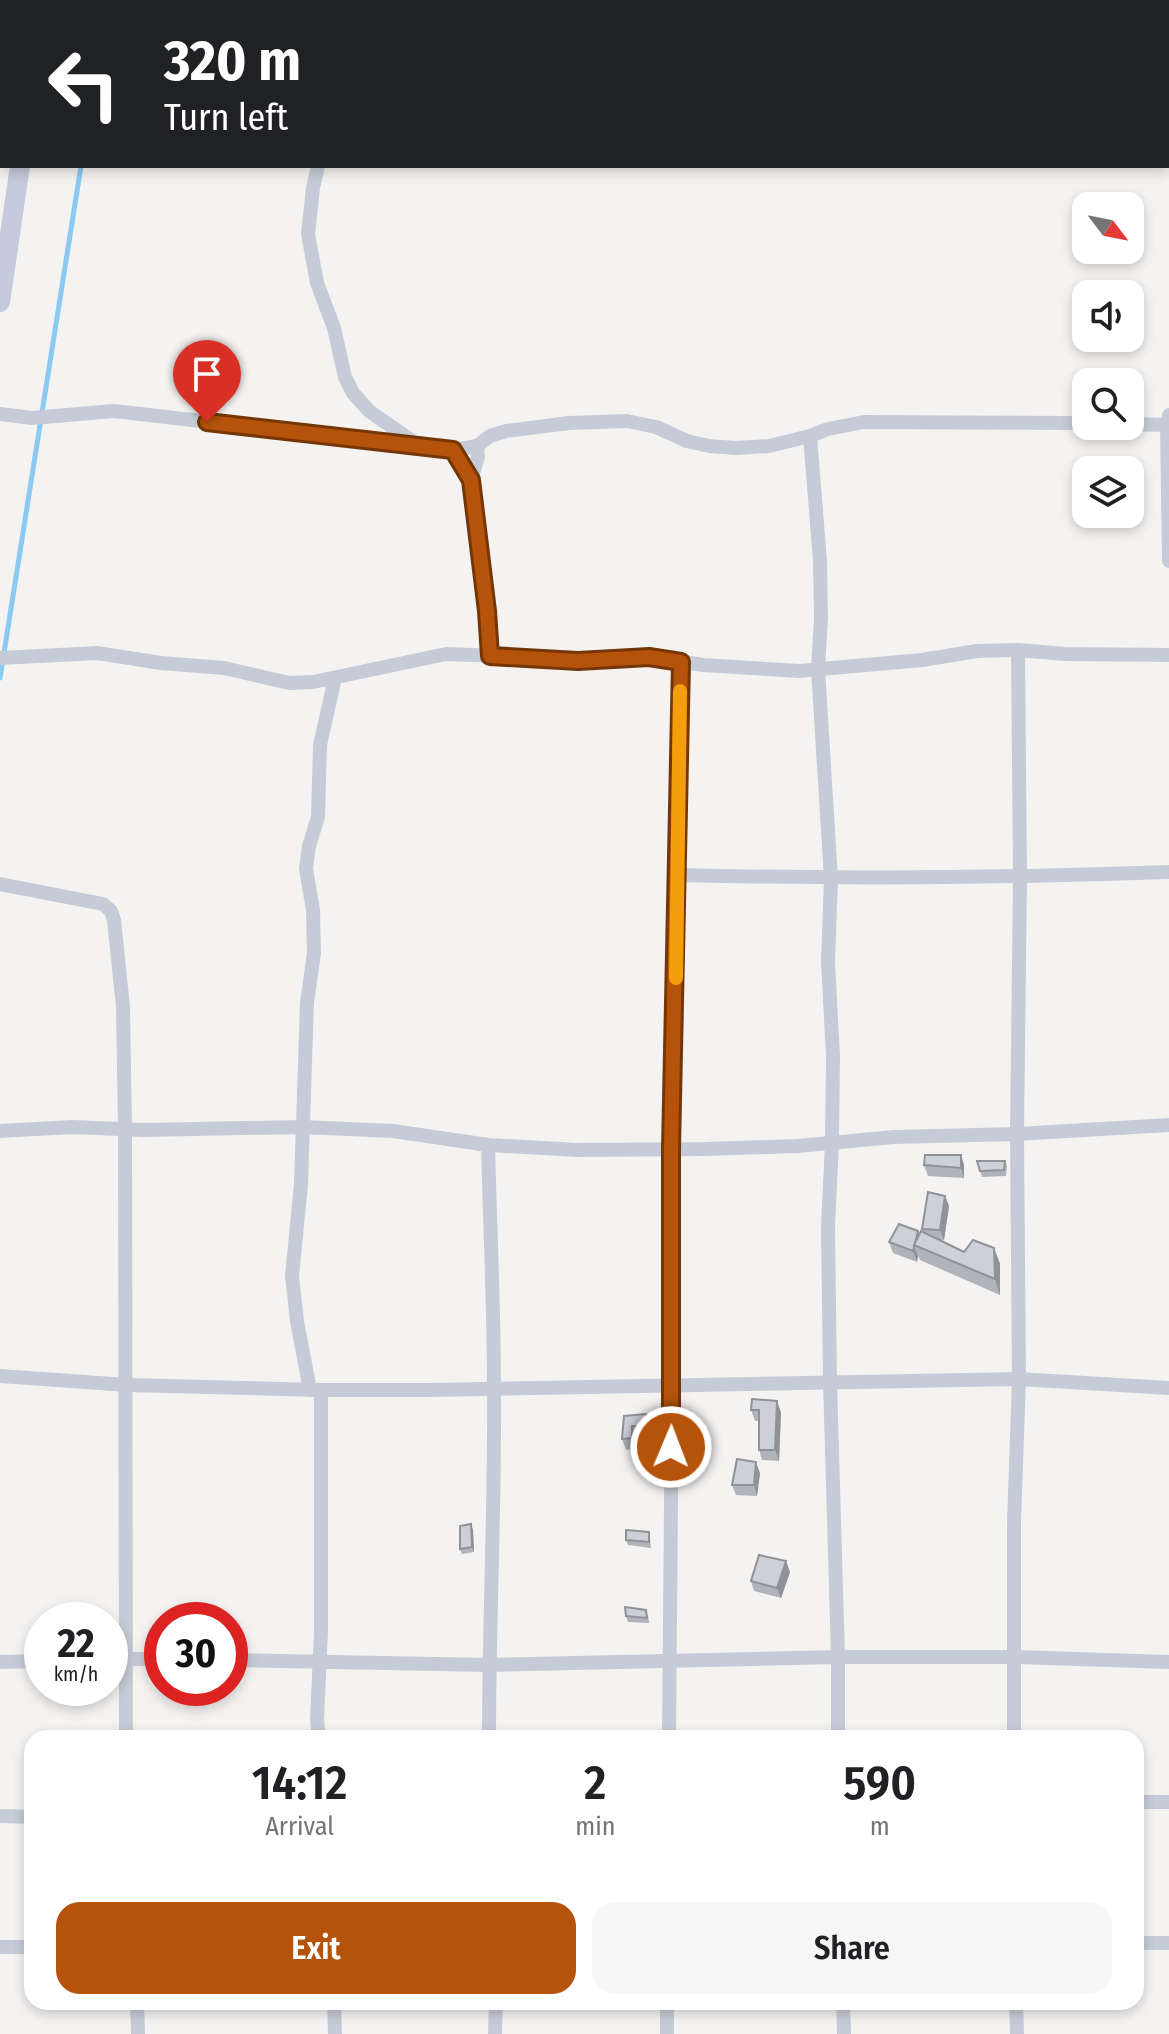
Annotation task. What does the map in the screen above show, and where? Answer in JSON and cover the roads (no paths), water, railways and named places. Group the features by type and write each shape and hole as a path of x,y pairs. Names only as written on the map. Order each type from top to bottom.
{"street":[{"path":"0,302 20,168"},
{"path":"318,168 308,234 317,283 334,328 345,377 353,393 369,411 420,446"},
{"path":"0,414 32,418 114,411 453,450 477,446 490,436 506,431 569,423 627,421 656,427 687,441 736,448 769,446 864,422 1072,423"},
{"path":"1144,423 1168,422 1169,561"},
{"path":"810,436 820,561 818,669 831,879 828,962 833,1056 828,1226 838,1730"},
{"path":"477,446 478,457 471,480 490,656"},
{"path":"453,450 471,480"},
{"path":"1014,1730 1014,1522 1019,1379 1018,650"},
{"path":"0,658 97,653 161,663 224,668 289,683 335,678 446,654 578,661 649,657 703,665 799,671 922,660 977,651 1169,655"},
{"path":"669,1730 671,1149 681,662"},
{"path":"318,1730 321,1631 316,1390 297,1321 292,1276 301,1184 307,1003 314,953 313,910 306,869 318,817 320,745 335,678"},
{"path":"678,875 831,879 1020,878 1169,872"},
{"path":"0,884 103,904 111,911 114,920 123,1007 127,1602"},
{"path":"0,1131 72,1127 144,1130 302,1127 393,1131 488,1145 578,1150 767,1148 894,1137 1169,1125"},
{"path":"488,1145 494,1389 489,1730"},
{"path":"0,1376 127,1385 316,1390 1019,1379 1169,1388"},
{"path":"248,1661 489,1665 838,1657 1013,1657 1169,1662"},
{"path":"0,1662 24,1661"},
{"path":"126,1706 126,1730"},
{"path":"1144,1802 1169,1802"},
{"path":"0,1816 24,1817"},
{"path":"1144,1943 1169,1943"},
{"path":"0,1947 24,1947"},
{"path":"137,2010 138,2034"},
{"path":"334,2010 335,2034"},
{"path":"495,2034 496,2010"},
{"path":"667,2010 667,2034"},
{"path":"843,2010 844,2034"},
{"path":"1016,2010 1017,2034"}],"waterway":[{"path":"0,678 81,168"}]}
